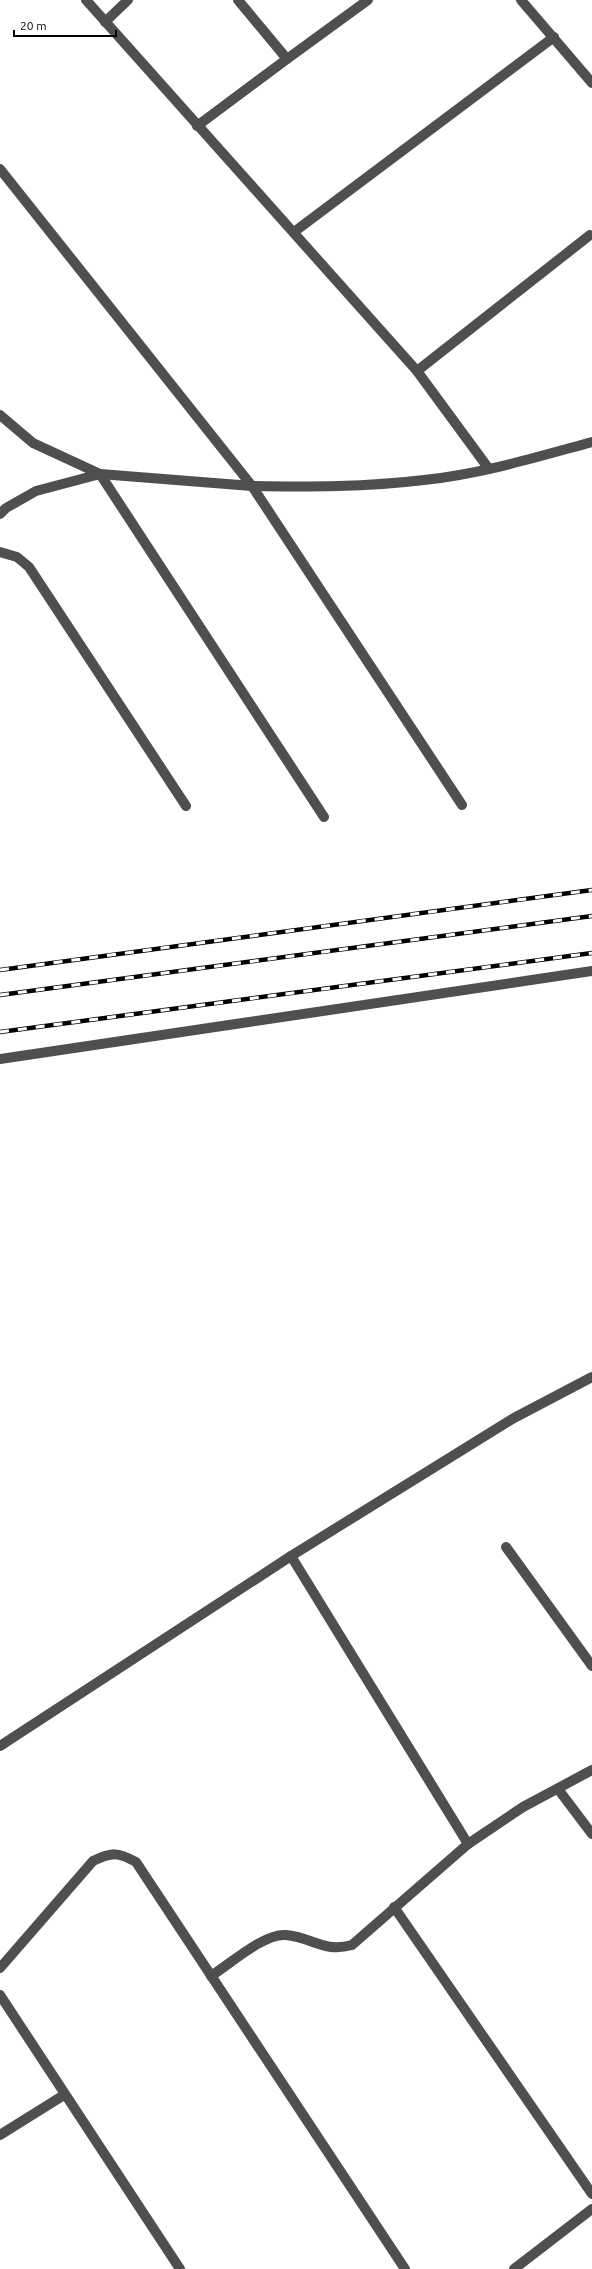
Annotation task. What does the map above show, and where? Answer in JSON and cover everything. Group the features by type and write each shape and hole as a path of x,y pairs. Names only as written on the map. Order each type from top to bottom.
{"street":[{"path":"86,0 417,371 489,469"},
{"path":"105,22 128,0"},
{"path":"238,0 287,59"},
{"path":"197,126 368,0"},
{"path":"521,0 592,83"},
{"path":"294,232 554,37"},
{"path":"0,170 252,486 462,805"},
{"path":"417,371 591,236"},
{"path":"0,415 33,443 100,474 324,817"},
{"path":"0,514 6,508 36,491 100,474 252,486 344,487 424,480 489,469 592,442"},
{"path":"0,552 17,557 29,567 186,806"},
{"path":"0,1059 592,971"},
{"path":"0,1746 291,1556 514,1418 592,1377"},
{"path":"506,1547 592,1666"},
{"path":"291,1556 468,1844"},
{"path":"211,1976 268,1938 285,1935 338,1949 352,1945 468,1844 523,1808 592,1770"},
{"path":"558,1789 592,1834"},
{"path":"0,1968 94,1861 109,1854 123,1854 136,1862 405,2269"},
{"path":"394,1907 592,2194"},
{"path":"0,1995 64,2095 180,2269"},
{"path":"0,2135 64,2095"},
{"path":"514,2269 592,2209"}],"railway":[{"path":"0,970 592,890"},
{"path":"0,995 592,916"},
{"path":"0,1032 592,953"}]}
